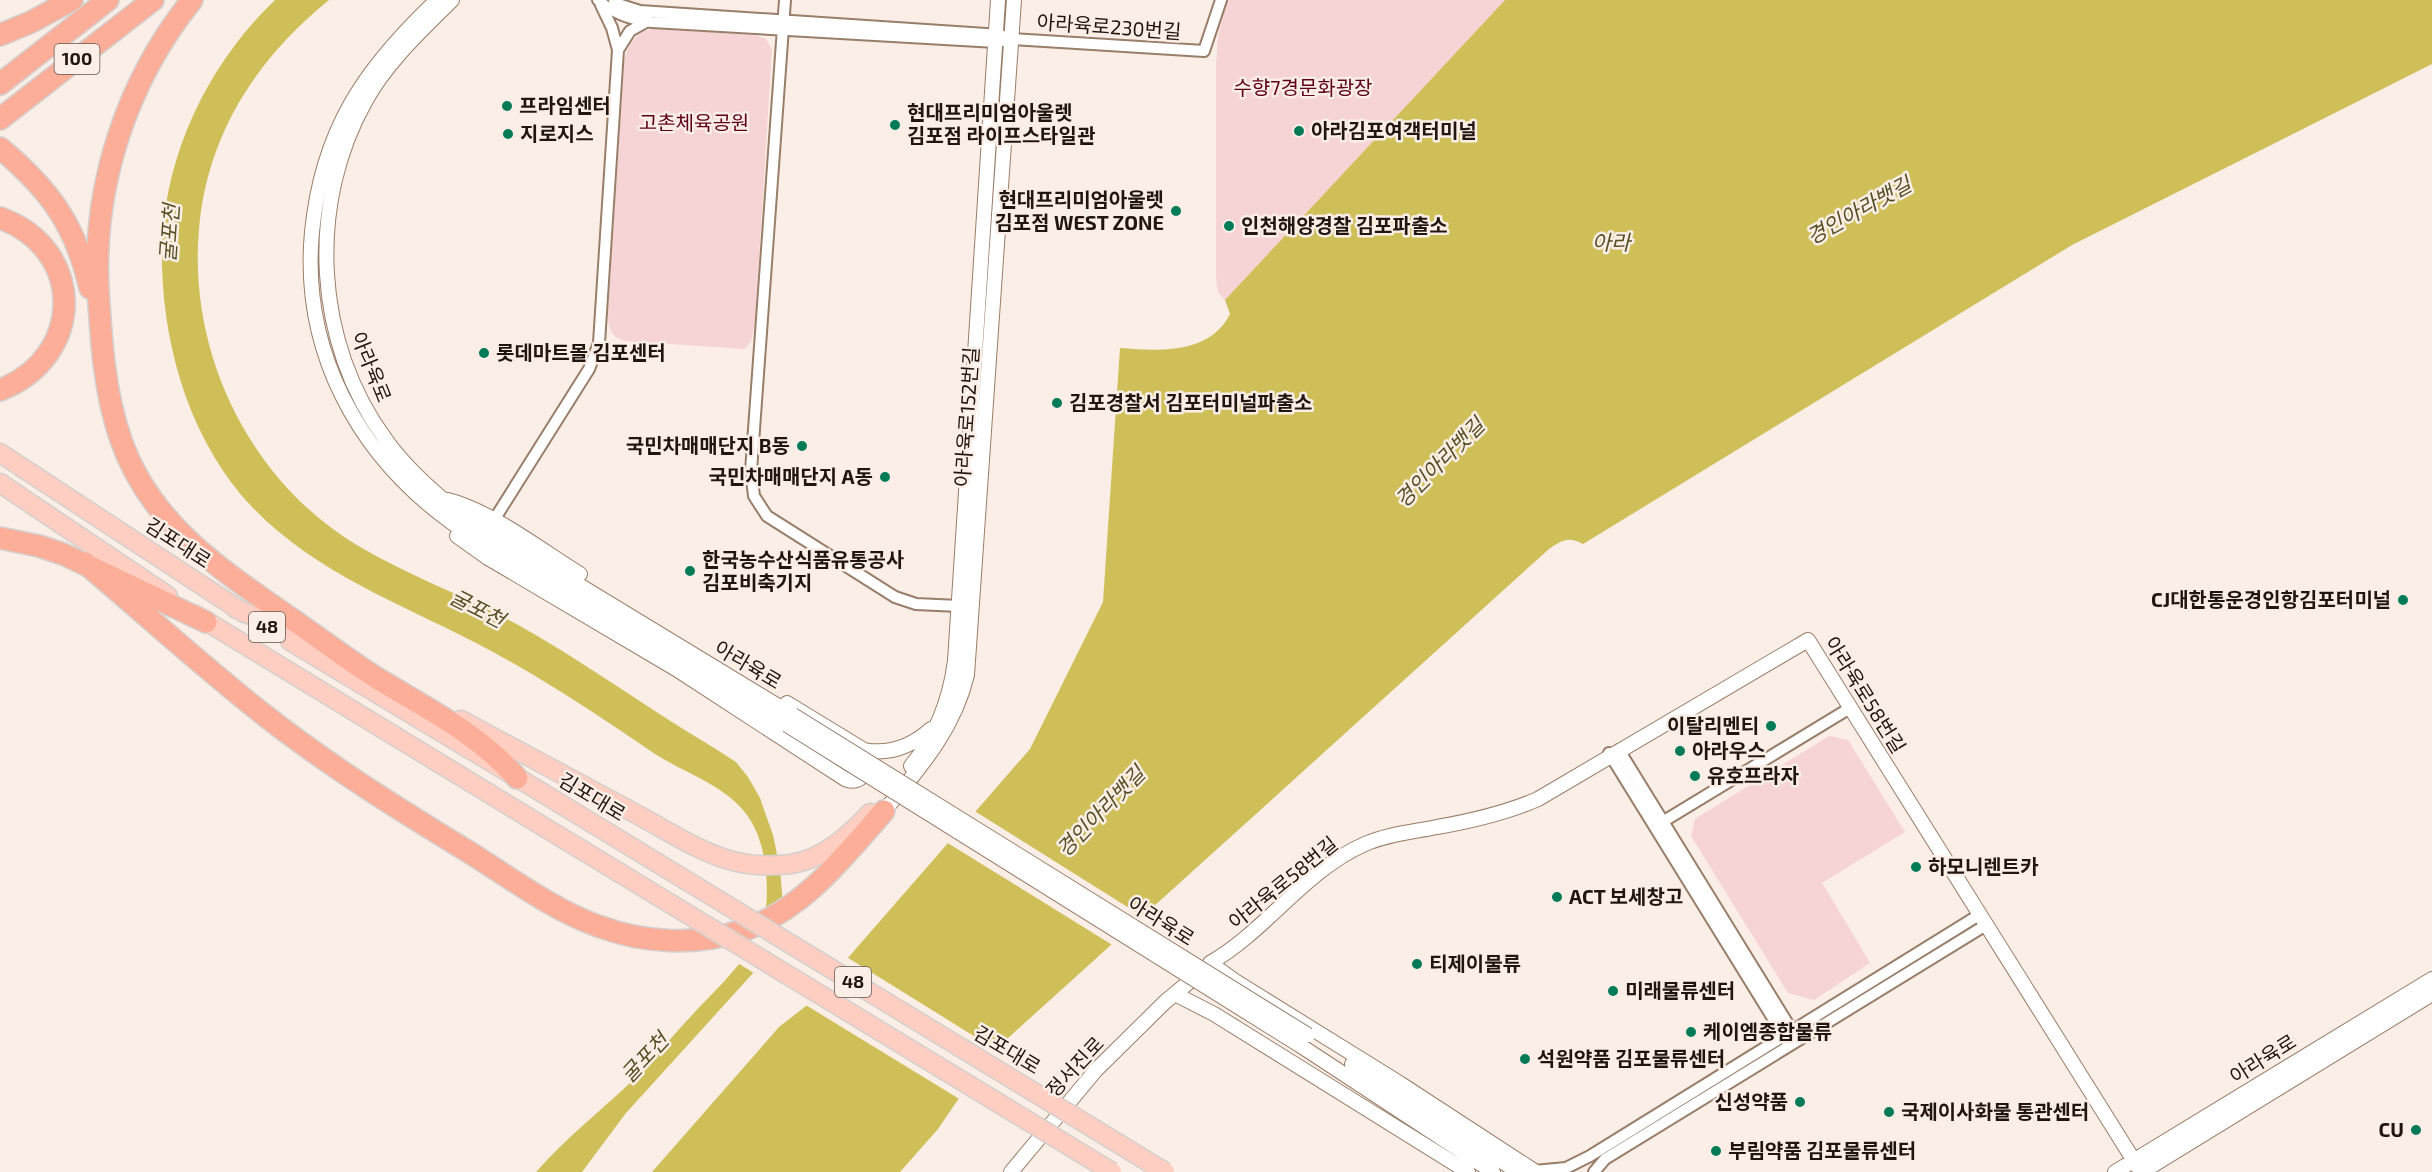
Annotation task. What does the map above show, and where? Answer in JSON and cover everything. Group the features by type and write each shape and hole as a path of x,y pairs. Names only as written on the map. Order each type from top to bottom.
{"highway":[{"path":"0,35 31,22 72,0"},
{"name":"100","path":"0,84 108,0"},
{"name":"100","path":"0,119 153,0"},
{"path":"100,329 97,267 101,210 109,167 136,88 154,54 192,0"},
{"path":"0,148 24,168 47,193 78,244 100,329 116,423 138,476 156,506 188,542 228,575 366,670 455,725 492,751 518,778"},
{"path":"0,218 14,223 44,248 59,277 64,307 63,323 57,340 46,358 35,370 0,390"},
{"path":"0,538 39,546 85,563 206,622"},
{"path":"85,563 263,714 308,747 375,794 596,926 634,937 672,940 718,936 760,923 797,901 828,873 880,809"}],"main road":[{"name":"김포대로","path":"0,453 235,608 1165,1172"},
{"name":"48","path":"0,483 206,622 1112,1172"},
{"path":"235,608 303,637 724,859 767,866 793,864 822,853 838,843 880,809"}],"street":[{"name":"아라육로","path":"437,0 366,77 344,115 328,151 319,180 310,258 318,327 327,360 344,400 362,432 384,463 438,504"},
{"name":"아라육로","path":"452,0 394,60 374,86 360,111 336,171 330,203 327,250 331,312 338,343 354,388 386,441 419,478 453,524 790,720 1518,1172"},
{"path":"494,520 589,369 597,352 618,50 612,28 598,0"},
{"name":"아라육로230번길","path":"598,0 621,15 647,21 783,24"},
{"name":"아라육로230번길","path":"614,0 629,8 640,10 783,24 1204,51 1221,0"},
{"path":"785,0 751,471 753,496 767,516 895,597 916,604 959,606"},
{"name":"아라육로152번길","path":"880,809 915,761 938,721 954,672 998,0"},
{"name":"아라육로152번길","path":"880,809 924,764 943,736 957,706 967,675 1014,0"},
{"path":"618,50 630,31 647,21"},
{"path":"856,744 865,752 869,764 864,776 853,781 845,779 676,669 488,558 446,528 438,504 465,505 494,520 743,677 856,744 864,750 874,752 896,750 915,742 938,721"},
{"name":"아라육로58번길","path":"1175,994 1291,889 1347,846 1383,832 1470,814 1514,802 1555,784 1808,640 2139,1168"},
{"path":"1664,821 1850,708"},
{"path":"1613,753 1664,821 1790,1038"},
{"path":"1613,753 1790,1038"},
{"path":"1210,963 1535,1172 1556,1170 1576,1164 1790,1038 1982,920"},
{"name":"아라육로","path":"2139,1168 2432,979"},
{"path":"1214,1014 1216,1000 1235,981"},
{"path":"1175,994 1214,1014 1468,1172"},
{"name":"정서진로","path":"1011,1172 1096,1070 1175,994"},
{"name":"아라육로","path":"2115,1172 2139,1168 2432,994"},
{"path":"1594,1172 1605,1159 1790,1038"},
{"name":"아라육로","path":"1304,1041 1493,1172"}],"green space":[{"name":"수향7경문화광장","path":"1227,0 1505,0 1225,300 1218,292 1216,278 1216,66 1218,36"},
{"name":"고촌체육공원","path":"647,30 755,35 766,39 772,49 755,321 751,342 744,349 626,341 614,335 610,328 608,314 624,63 633,40"},
{"path":"1829,736 1848,740 1905,832 1822,883 1870,963 1814,1000 1788,993 1691,836 1695,819"}],"water":[{"name":"굴포천","path":"275,0 329,0 279,47 240,101 224,131 212,162 199,229 198,275 204,321 216,366 233,409 256,448 284,485 317,517 355,544 520,626 573,657 736,762 760,798 773,835 780,869 783,905 765,960 626,1113 582,1172 536,1172 570,1137 637,1076 727,979 748,952 763,924 766,909 766,870 761,844 743,810 724,793 666,761 523,669 360,585 304,551 253,508 213,455 185,395 168,331 162,265 163,228 168,191 191,121 207,88 227,56"},
{"name":"아라","path":"1505,0 2432,0 2432,64 2072,245 1583,544 1565,540 1549,549 987,1057 938,1129 900,1172 652,1172 779,1027 806,1006 1030,749 1103,602 1120,348 1150,350 1181,348 1210,337 1230,314 1225,300"}],"pier":[{"path":"973,810 1145,918 1114,946 946,842"},
{"path":"763,906 785,919 785,923 782,937 757,975 736,962 759,929"},
{"path":"845,956 998,1051 989,1059 961,1100 804,1004"}],"place":[{"name":"프라임센터","path":"507,106"},
{"name":"현대프리미엄아울렛 김포점 라이프스타일관","path":"895,125"},
{"name":"아라김포여객터미널","path":"1299,131"},
{"name":"지로지스","path":"508,134"},
{"name":"현대프리미엄아울렛 김포점 WEST ZONE","path":"1176,211"},
{"name":"인천해양경찰 김포파출소","path":"1229,226"},
{"name":"롯데마트몰 김포센터","path":"484,353"},
{"name":"김포경찰서 김포터미널파출소","path":"1057,403"},
{"name":"국민차매매단지 B동","path":"802,446"},
{"name":"국민차매매단지 A동","path":"885,477"},
{"name":"한국농수산식품유통공사 김포비축기지","path":"690,571"},
{"name":"CJ대한통운경인항김포터미널","path":"2403,600"},
{"name":"이탈리멘티","path":"1771,726"},
{"name":"아라우스","path":"1680,751"},
{"name":"유호프라자","path":"1695,776"},
{"name":"하모니렌트카","path":"1916,867"},
{"name":"ACT 보세창고","path":"1557,897"},
{"name":"티제이물류","path":"1417,964"},
{"name":"미래물류센터","path":"1613,991"},
{"name":"케이엠종합물류","path":"1691,1032"},
{"name":"석원약품 김포물류센터","path":"1525,1059"},
{"name":"신성약품","path":"1800,1102"},
{"name":"국제이사화물 통관센터","path":"1889,1112"},
{"name":"CU","path":"2416,1130"},
{"name":"부림약품 김포물류센터","path":"1716,1151"}],"water label":[{"name":"경인아라뱃길","path":"1859,211"},
{"name":"경인아라뱃길","path":"1440,463"},
{"name":"경인아라뱃길","path":"1101,812"}]}
